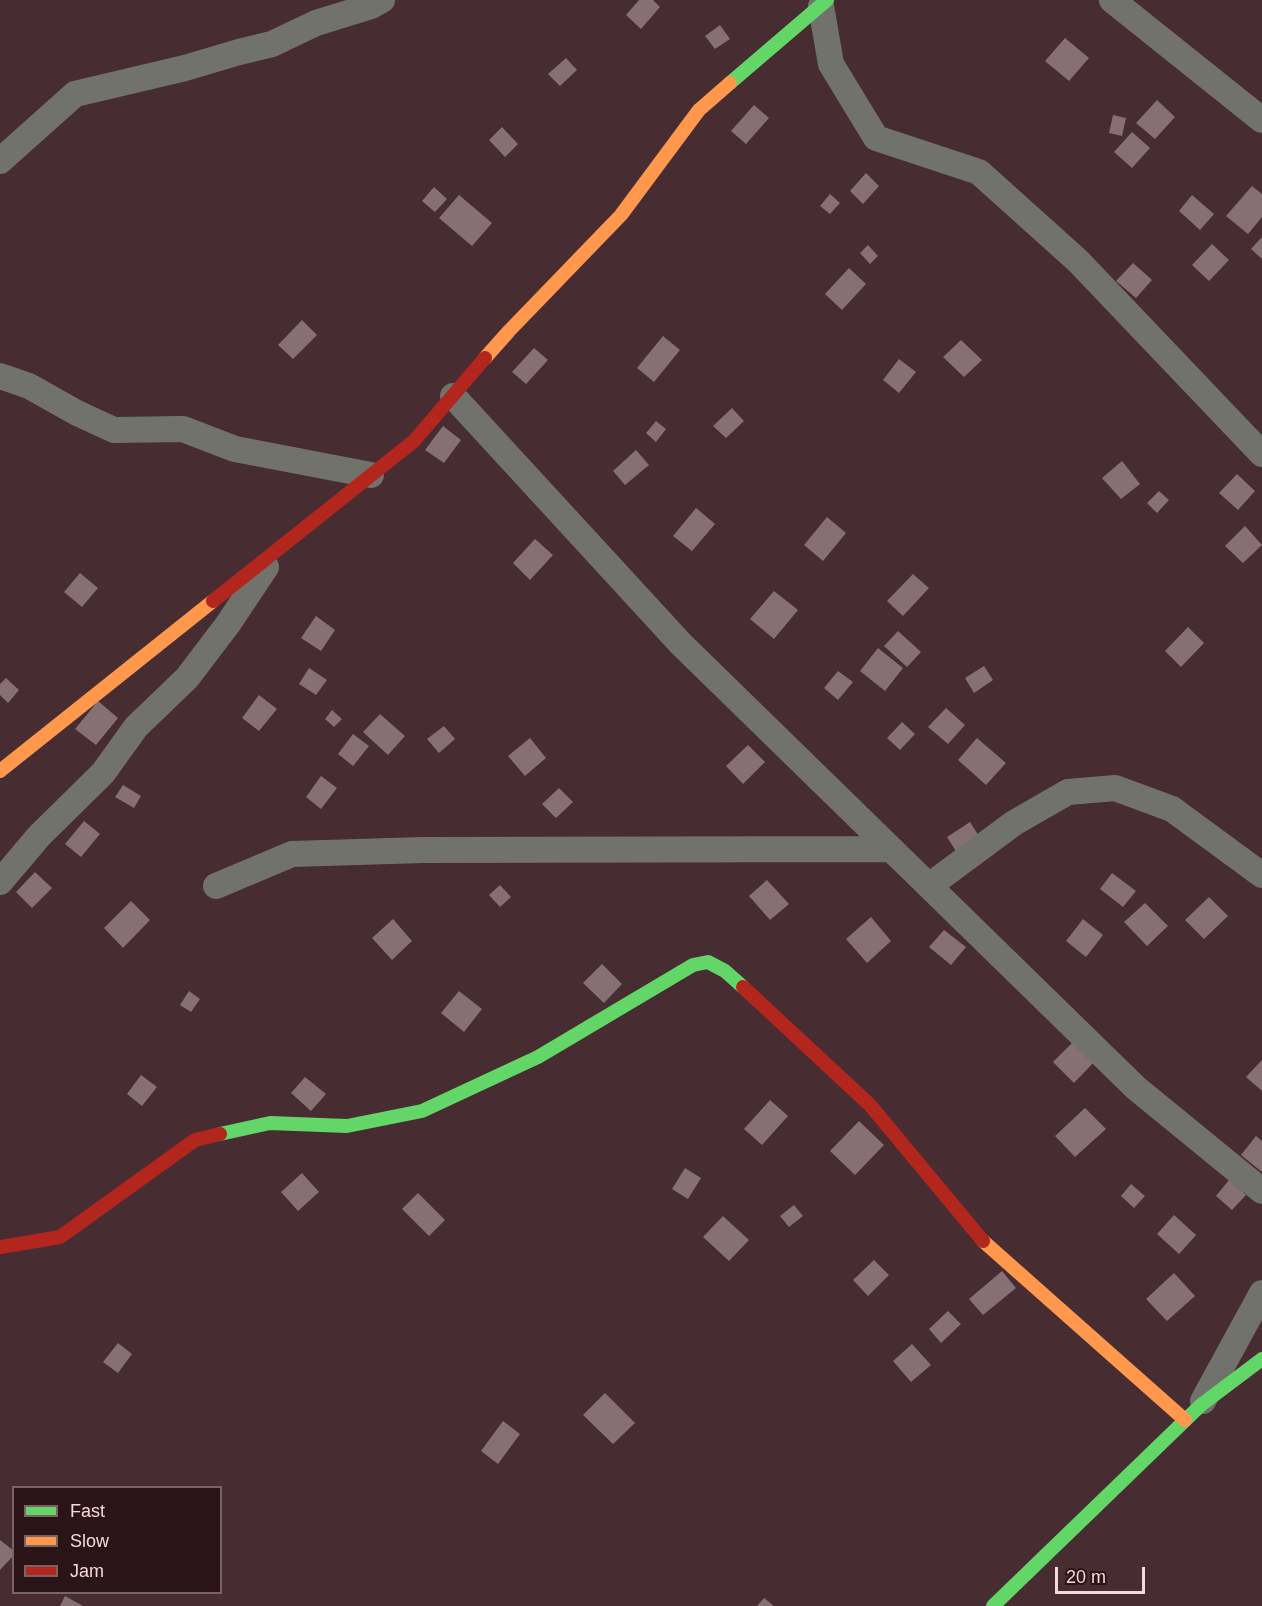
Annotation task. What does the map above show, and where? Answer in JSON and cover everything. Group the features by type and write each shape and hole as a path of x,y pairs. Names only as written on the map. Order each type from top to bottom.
{"street":[{"path":"0,161 75,94 185,69 272,44 316,23 371,6 381,0"},
{"path":"1112,0 1262,120"},
{"path":"0,771 414,441 509,331 621,215 699,110 824,3"},
{"path":"824,3 831,64 876,138 979,171 1078,261 1262,454"},
{"path":"0,376 28,386 114,430 183,429 235,449 371,475"},
{"path":"453,396 681,644 1136,1088 1262,1191"},
{"path":"0,882 39,836 103,773 136,727 187,678 228,624 276,551"},
{"path":"929,886 1014,823 1068,792 1115,788 1172,809 1262,875"},
{"path":"216,886 292,854 423,850 891,849"},
{"path":"0,1246 60,1237 195,1140 270,1123 347,1126 422,1111 538,1057 693,965 708,962 725,971 870,1104 985,1243 1193,1412"},
{"path":"1193,1412 1262,1293"},
{"path":"993,1606 1193,1412 1262,1359"}],"building":[{"path":"639,0 653,0 660,7 641,29 626,15"},
{"path":"720,25 730,39 715,49 705,36"},
{"path":"1065,38 1089,58 1069,81 1045,61"},
{"path":"566,58 577,70 560,86 548,74"},
{"path":"1157,100 1175,117 1155,139 1136,123"},
{"path":"754,105 769,118 746,144 731,131"},
{"path":"1113,115 1126,118 1122,136 1109,133"},
{"path":"502,127 518,144 505,157 489,140"},
{"path":"1132,132 1150,148 1132,168 1114,152"},
{"path":"866,173 879,186 863,204 850,191"},
{"path":"1252,186 1262,194 1262,217 1248,234 1226,216"},
{"path":"434,187 447,199 435,212 422,201"},
{"path":"830,194 840,203 830,214 820,206"},
{"path":"459,195 492,223 472,246 439,218"},
{"path":"1192,195 1214,214 1200,230 1179,211"},
{"path":"1262,237 1262,259 1251,249"},
{"path":"1212,244 1229,260 1209,281 1192,265"},
{"path":"868,245 878,256 870,264 860,253"},
{"path":"1133,263 1152,280 1136,298 1116,281"},
{"path":"849,268 866,284 842,310 825,294"},
{"path":"302,320 317,335 293,359 278,345"},
{"path":"663,336 680,350 654,382 637,368"},
{"path":"961,340 982,360 964,377 943,357"},
{"path":"534,348 548,360 526,384 512,372"},
{"path":"899,359 916,372 899,393 883,380"},
{"path":"732,408 744,421 726,438 713,426"},
{"path":"656,421 666,429 656,442 646,433"},
{"path":"443,426 461,440 444,463 425,450"},
{"path":"636,450 649,465 625,485 613,471"},
{"path":"1122,461 1140,484 1121,499 1102,478"},
{"path":"1237,474 1255,491 1238,510 1219,493"},
{"path":"1159,491 1169,500 1157,513 1147,503"},
{"path":"696,508 715,524 692,551 673,536"},
{"path":"827,517 846,533 823,561 804,545"},
{"path":"1245,526 1262,545 1243,563 1225,546"},
{"path":"535,539 553,555 530,580 513,563"},
{"path":"80,573 98,588 82,607 64,592"},
{"path":"913,574 929,588 903,616 887,601"},
{"path":"774,591 798,610 774,639 750,619"},
{"path":"316,616 335,630 321,651 301,638"},
{"path":"1188,627 1204,643 1181,667 1165,651"},
{"path":"898,631 921,652 907,667 884,646"},
{"path":"878,648 903,668 885,691 860,671"},
{"path":"984,666 993,680 974,693 965,678"},
{"path":"309,668 327,680 316,695 299,684"},
{"path":"838,671 853,682 838,700 824,688"},
{"path":"6,678 19,690 8,703 0,695 0,684"},
{"path":"259,695 277,709 259,731 242,718"},
{"path":"98,701 118,718 96,745 75,729"},
{"path":"946,708 965,725 948,744 928,727"},
{"path":"332,710 342,719 334,727 325,719"},
{"path":"380,714 405,736 388,755 363,732"},
{"path":"902,722 915,734 900,750 887,738"},
{"path":"444,726 455,739 439,753 427,739"},
{"path":"353,734 369,746 353,766 338,754"},
{"path":"530,738 546,758 525,776 508,756"},
{"path":"977,738 1006,763 986,785 958,760"},
{"path":"748,745 765,762 743,784 726,766"},
{"path":"321,776 337,788 321,809 306,797"},
{"path":"123,785 141,796 134,808 115,797"},
{"path":"559,788 573,802 556,818 542,804"},
{"path":"84,821 100,834 81,857 65,844"},
{"path":"970,822 982,841 959,856 947,837"},
{"path":"35,872 52,888 32,908 16,892"},
{"path":"1112,873 1136,891 1123,907 1100,889"},
{"path":"767,880 789,904 770,920 749,896"},
{"path":"500,885 511,897 500,907 489,895"},
{"path":"1209,897 1228,916 1204,939 1185,920"},
{"path":"131,901 150,920 123,948 104,928"},
{"path":"1145,903 1168,926 1147,946 1124,922"},
{"path":"871,917 891,941 867,963 846,939"},
{"path":"393,919 412,941 392,960 372,938"},
{"path":"1083,919 1103,935 1086,957 1066,941"},
{"path":"944,930 966,947 951,965 929,947"},
{"path":"602,964 622,984 604,1003 583,983"},
{"path":"189,991 200,999 191,1012 180,1005"},
{"path":"459,991 482,1009 464,1032 441,1013"},
{"path":"1074,1041 1095,1061 1074,1083 1053,1062"},
{"path":"1262,1060 1262,1091 1246,1077"},
{"path":"141,1075 157,1087 142,1106 127,1094"},
{"path":"305,1077 326,1094 311,1111 291,1093"},
{"path":"770,1100 788,1116 762,1145 744,1129"},
{"path":"1085,1108 1106,1129 1075,1157 1055,1136"},
{"path":"859,1121 884,1145 855,1175 830,1151"},
{"path":"1256,1136 1262,1141 1262,1172 1241,1155"},
{"path":"685,1168 701,1178 688,1199 672,1189"},
{"path":"302,1173 319,1192 298,1211 281,1192"},
{"path":"1229,1180 1246,1195 1232,1210 1216,1196"},
{"path":"1131,1184 1145,1196 1134,1208 1121,1196"},
{"path":"418,1193 445,1220 429,1236 402,1209"},
{"path":"794,1205 803,1216 789,1227 780,1216"},
{"path":"1174,1215 1196,1235 1179,1254 1157,1234"},
{"path":"723,1216 749,1240 729,1261 703,1237"},
{"path":"874,1260 889,1275 868,1296 853,1280"},
{"path":"1002,1271 1016,1288 983,1315 969,1299"},
{"path":"1174,1273 1195,1296 1167,1321 1146,1299"},
{"path":"948,1311 961,1324 941,1343 929,1329"},
{"path":"118,1343 132,1354 118,1373 103,1362"},
{"path":"912,1344 931,1365 911,1382 893,1361"},
{"path":"605,1393 635,1423 613,1444 583,1415"},
{"path":"503,1421 520,1434 498,1464 481,1451"},
{"path":"0,1540 12,1549 12,1557 0,1570"},
{"path":"65,1596 83,1606 60,1606"},
{"path":"764,1598 774,1606 757,1606"}],"traffic: fast":[{"path":"730,83 827,0"},
{"path":"220,1134 270,1123 347,1126 422,1111 538,1057 693,965 708,962 725,971 743,987"},
{"path":"993,1606 1201,1405 1262,1359"}],"traffic: slow":[{"path":"485,358 621,215 699,110 730,83"},
{"path":"0,771 213,601"},
{"path":"983,1241 1185,1420"}],"traffic: jam":[{"path":"213,601 414,441 485,358"},
{"path":"743,987 870,1105 983,1241"},
{"path":"0,1247 60,1237 195,1140 220,1134"}]}
